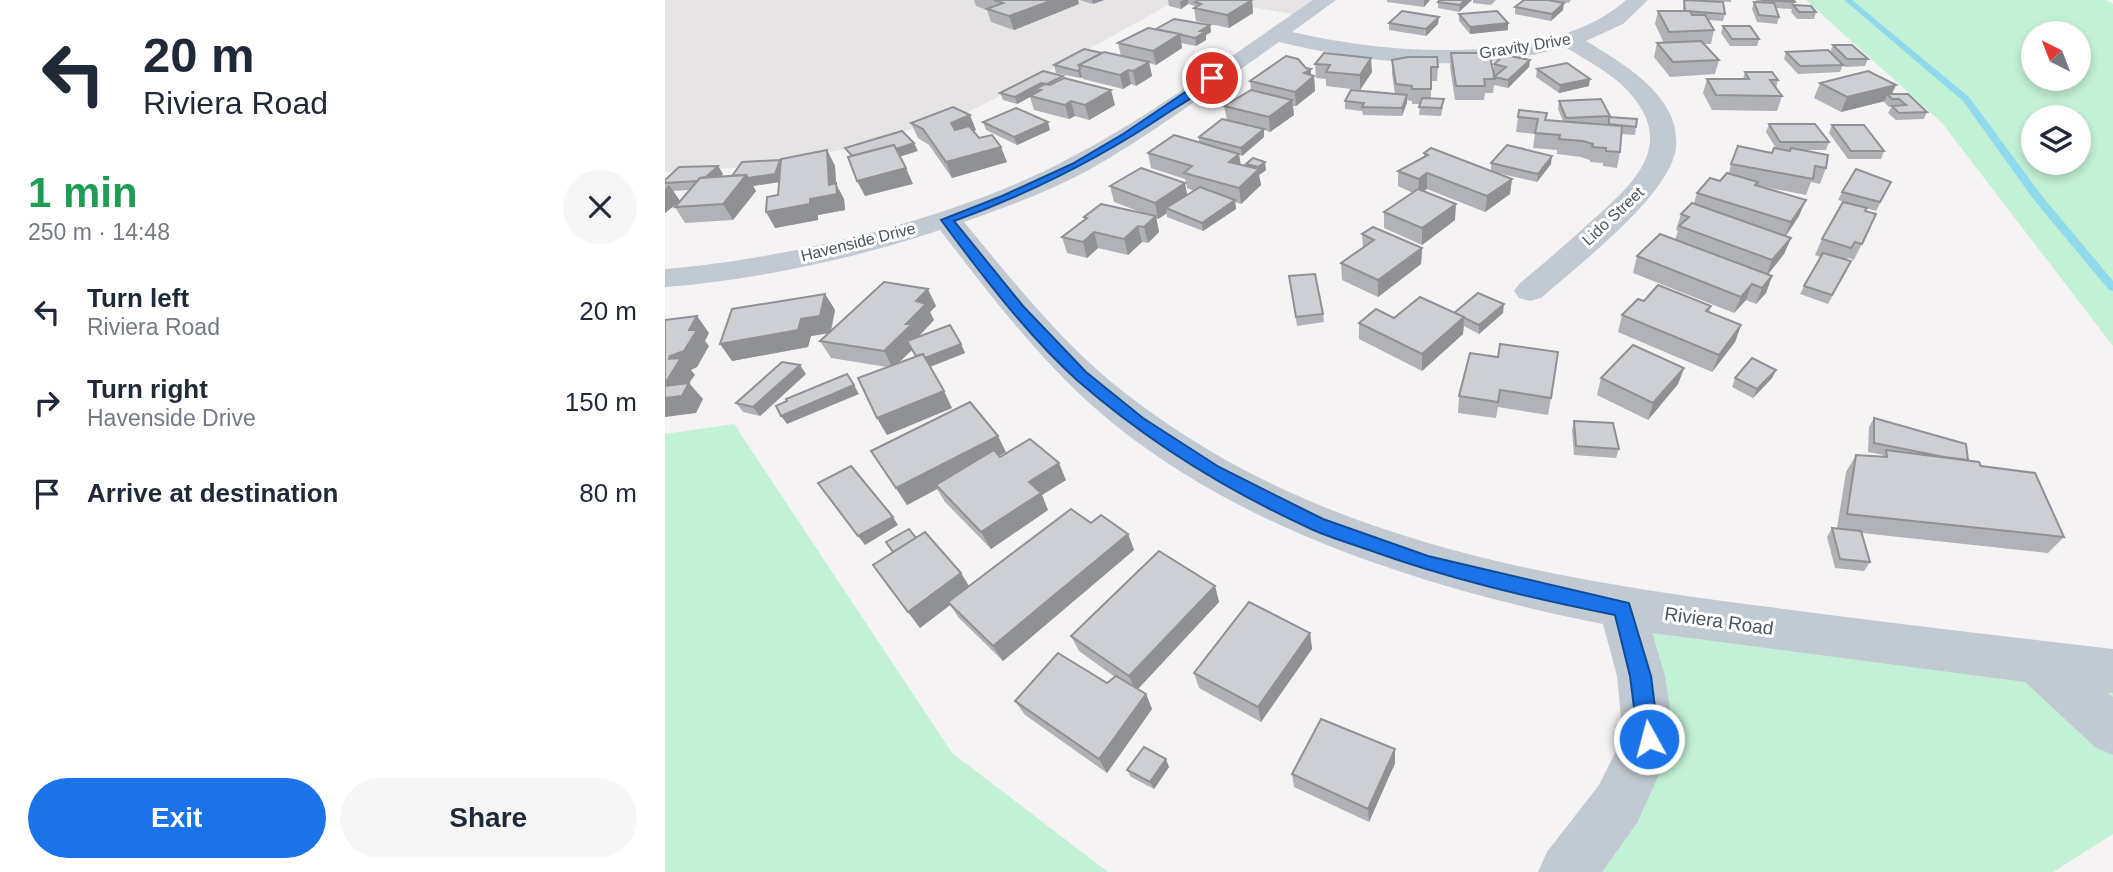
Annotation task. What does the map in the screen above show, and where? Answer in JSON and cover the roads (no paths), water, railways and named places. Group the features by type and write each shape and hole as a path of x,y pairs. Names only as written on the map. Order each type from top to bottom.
{"street":[{"name":"Havenside Drive","path":"665,278 704,275 803,256 947,220 1006,198 1076,166 1127,136 1326,0"},
{"name":"Gravity Drive","path":"1276,35 1342,49 1395,55 1470,55 1526,49 1568,40 1618,20 1637,0"},
{"name":"Lido Street","path":"1530,291 1635,198 1656,172 1664,146 1661,122 1649,101 1634,84 1568,40"},
{"name":"Riviera Road","path":"947,220 1018,309 1081,375 1137,422 1213,471 1317,524 1427,563 1521,588 1622,609 2113,671"},
{"path":"1567,872 1618,804 1649,739 1641,676 1622,609"},
{"path":"2037,662 2113,730"}],"waterway":[{"path":"1848,0 1966,99 2038,198 2113,288"}]}
